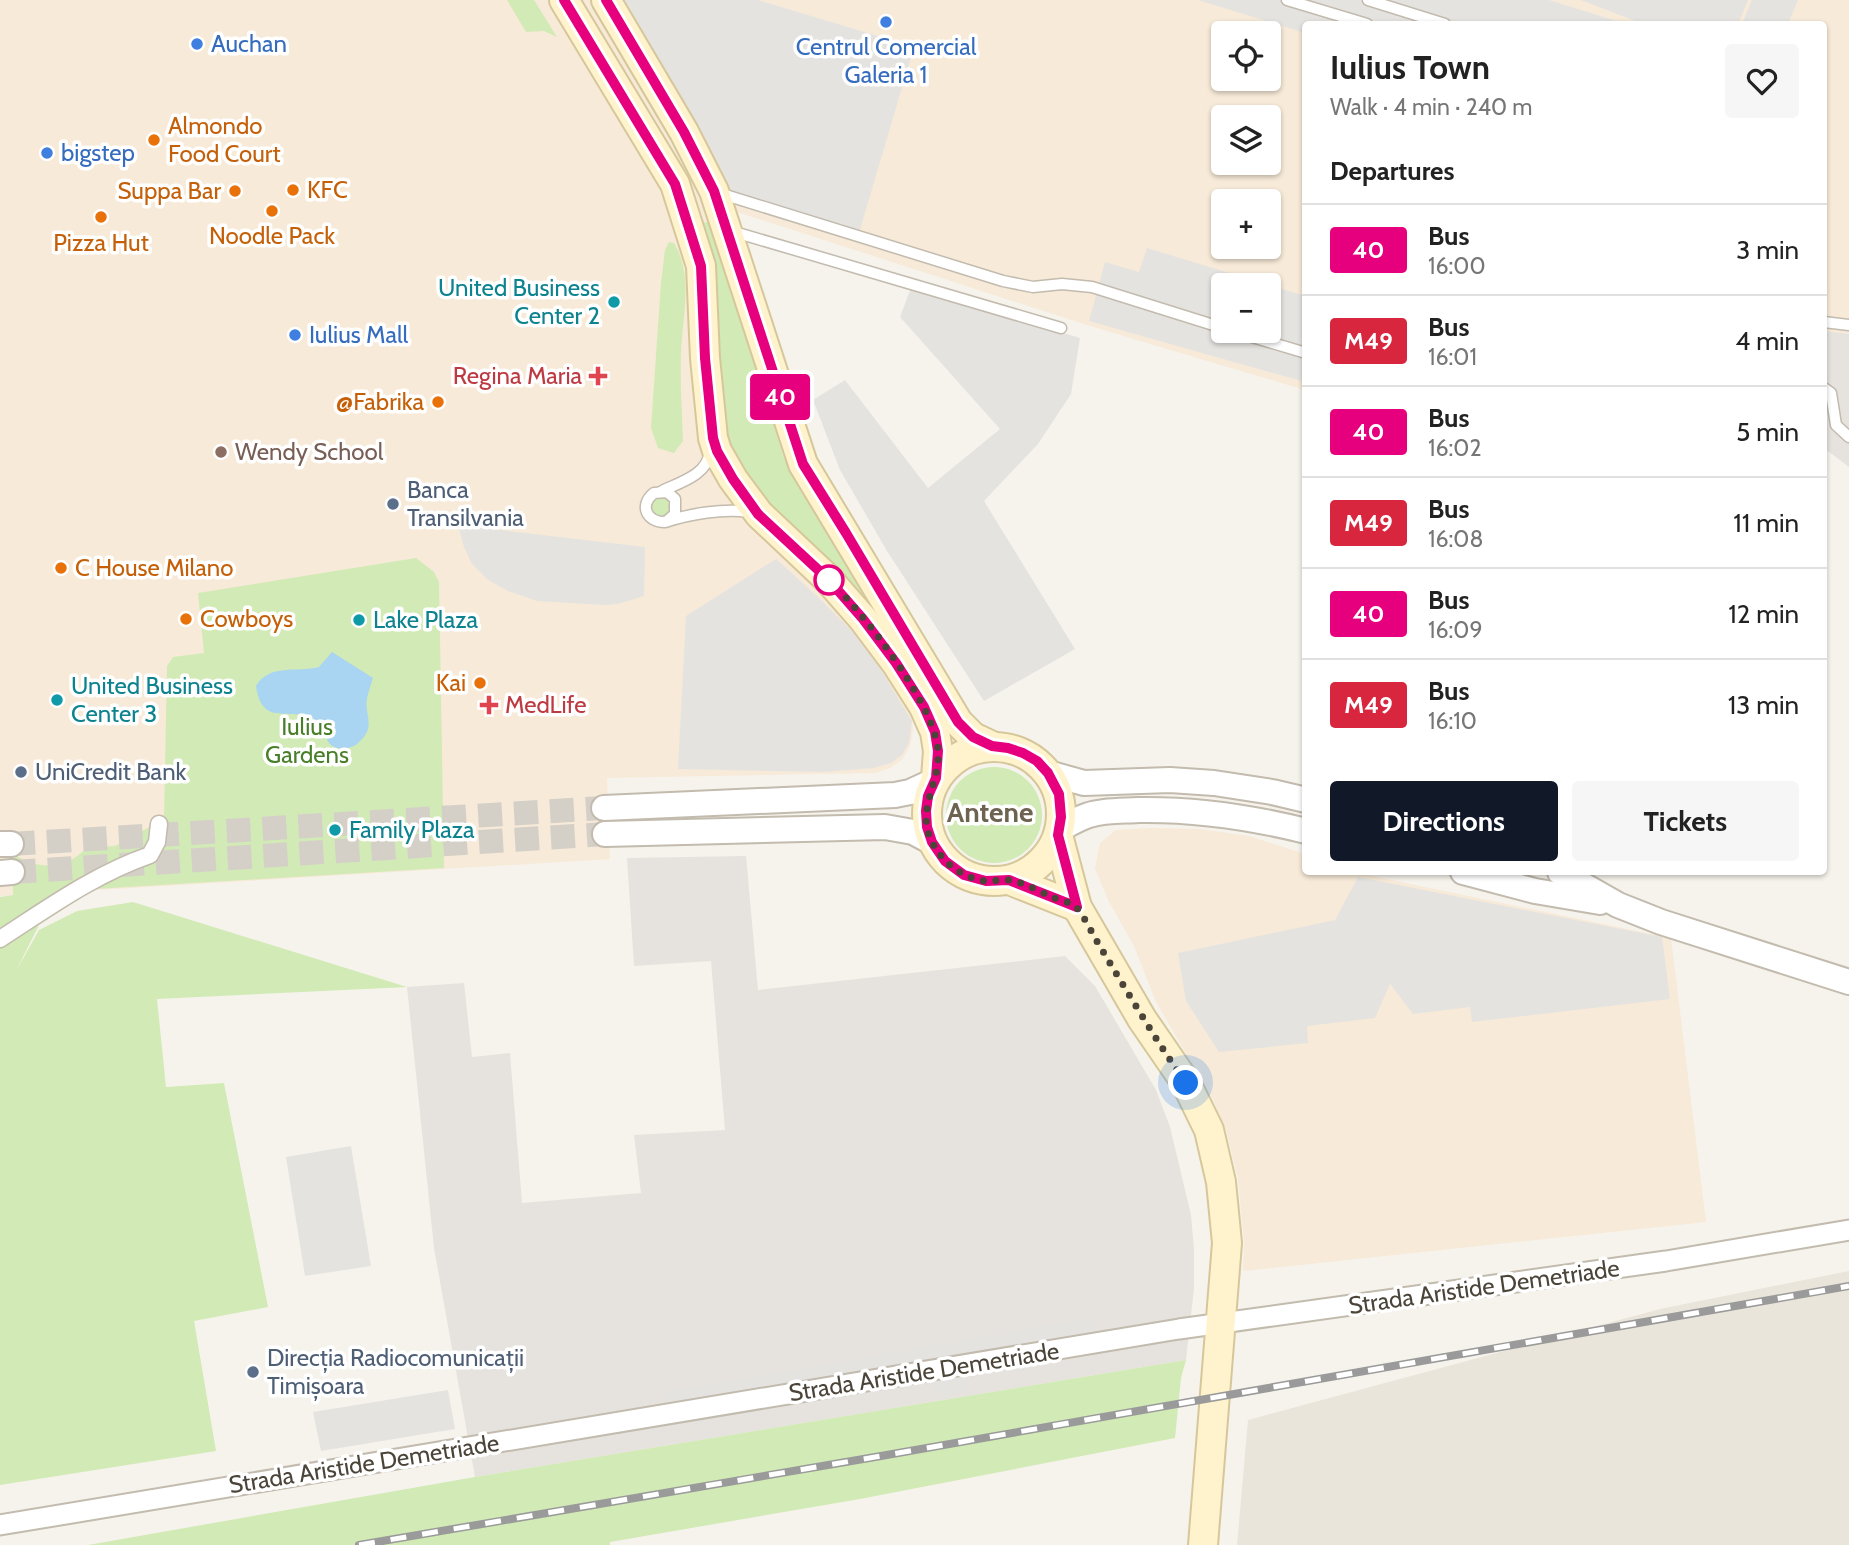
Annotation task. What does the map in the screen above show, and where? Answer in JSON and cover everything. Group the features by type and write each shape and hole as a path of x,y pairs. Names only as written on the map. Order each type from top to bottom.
{"main road":[{"path":"564,0 675,184 701,266 705,358 713,438 725,466 758,514 828,579 863,619 896,663 924,707 935,732 938,751 935,779 926,811 932,842 945,861 964,875 986,881 1009,880 1025,874 1039,864 1051,851 1059,832"},
{"path":"606,0 684,132 714,191 803,464 958,722 973,737 992,746"},
{"path":"935,779 960,755 976,748 992,746 1023,753 1037,761 1048,773 1059,794 1059,832 1077,907 1142,1019 1186,1083 1209,1130 1216,1156 1227,1243 1203,1545"},
{"path":"1009,880 1077,907"}],"street":[{"path":"1048,773 1084,783 1158,780 1214,783 1302,799"},
{"path":"604,808 895,795 910,792 935,779"},
{"path":"1059,832 1089,815 1114,811 1167,810 1210,812 1302,830"},
{"path":"0,939 78,889 114,869 150,855 157,842 159,824"},
{"path":"605,834 866,827 913,832 932,842"},
{"path":"1474,875 1535,891 1618,905"},
{"path":"1565,875 1618,905 1661,922 1849,982"},
{"name":"Strada Aristide Demetriade","path":"0,1525 1222,1323 1666,1261 1849,1230"}],"lane":[{"path":"1287,0 1357,21"},
{"path":"1368,0 1435,21"},
{"path":"714,191 1003,281 1033,287 1062,284 1092,287 1211,324"},
{"path":"727,229 1061,328"},
{"path":"1827,322 1849,325"},
{"path":"1273,343 1302,352"},
{"path":"1827,390 1831,393 1836,425 1849,437"},
{"path":"713,438 709,460 703,469 654,493 648,498 646,511 654,521 740,511 758,514"},
{"path":"662,491 671,495 677,504 675,514 667,521"}],"shaded area":[{"path":"0,0 1849,0 1849,334 1827,331 1827,21 1302,21 1302,389 1090,326 700,200 732,286 763,403 798,494 826,554 904,651 913,729 910,746 902,760 876,773 607,778 610,859 0,896"},
{"path":"607,0 758,0 914,47 859,233 713,187"},
{"path":"1198,0 1549,0 1616,21 1302,21 1302,32 1281,26 1281,21 1266,21"},
{"path":"1581,0 1748,0 1739,21 1635,21"},
{"path":"1752,0 1798,0 1789,21 1743,21"},
{"path":"1147,248 1229,273 1211,273 1211,343 1281,343 1281,289 1302,295 1302,381 1089,321 1105,262 1139,272"},
{"path":"911,288 1080,338 1071,394 1038,444 984,501 1075,649 984,701 887,551 840,470 813,400 845,380 928,488 1000,429 900,317"},
{"path":"1827,331 1849,334 1849,467 1827,450"},
{"path":"458,525 645,547 644,596 606,605 537,601 508,591 488,580 472,564"},
{"path":"776,559 859,638 912,721 909,743 902,755 891,763 874,768 822,772 678,769 686,616"},
{"path":"1199,829 1249,836 1302,853 1302,875 1367,875 1671,938 1706,1222 1243,1271 1244,1241 1238,1179 1226,1130 1214,1102 1156,1002 1134,946 1108,900 1095,868 1100,843 1116,830"},
{"path":"746,856 758,990 1065,956 1095,986 1156,1090 1170,1127 1191,1215 1194,1250 1194,1288 1186,1360 475,1477 434,1248 407,987 464,983 472,1057 510,1053 522,1203 641,1193 634,1135 725,1130 711,961 634,966 627,858"},
{"path":"1358,877 1662,937 1670,999 1472,1022 1470,1007 1413,1014 1390,984 1375,1018 1307,1026 1308,1043 1219,1052 1186,1001 1178,953 1335,920"},
{"path":"351,1146 371,1266 305,1276 286,1157"},
{"path":"1849,1271 1849,1545 1237,1545 1248,1420 1660,1309"},
{"path":"1093,1318 1096,1331 669,1404 667,1392"},
{"path":"964,1375 967,1391 938,1396 935,1380"},
{"path":"448,1390 455,1429 321,1451 313,1412"}],"green space":[{"path":"507,0 534,0 557,37 544,31 526,32"},
{"path":"715,219 736,300 784,458 874,603 860,598 766,511 727,449 695,226"},
{"path":"669,242 674,243 680,256 685,283 681,365 683,441 674,453 658,448 651,428 661,283 665,250"},
{"path":"660,493 673,501 669,518 654,519 648,502"},
{"name":"Iulius Gardens","path":"416,558 434,572 439,582 444,868 95,889 39,925 16,971 39,930 77,911 133,902 407,987 157,999 166,1087 224,1083 268,1307 194,1321 216,1451 0,1485 0,897 13,895 12,853 31,863 50,866 60,864 78,856 86,848 115,846 164,819 167,666 173,657 204,653 198,593"},
{"path":"994,767 1012,771 1028,781 1038,797 1042,815 1038,833 1028,849 1012,859 994,863 976,859 960,849 950,833 946,815 950,797 960,781 976,771"},
{"path":"1186,1360 1181,1378 1175,1438 860,1499 610,1542 610,1545 88,1545 475,1477"}],"water":[{"path":"332,652 373,678 366,704 368,730 358,743 347,748 338,748 329,743 322,727 314,719 278,713 264,707 256,686 276,671 319,667"}],"tunnel":[{"path":"11,844 604,808"},
{"path":"12,872 605,834"}],"railway":[{"path":"359,1545 1849,1286"}],"bus line":[{"name":"40","path":"564,0 675,184 701,266 705,358 713,438 717,451 758,514 828,579 863,619 896,663 924,707 935,732 938,751 936,778 928,796 926,811 932,842 945,861 964,875 986,881 1009,880 1077,907 1058,835 1061,817 1059,794 1048,773 1037,761 1023,753 992,746 973,737 958,722 803,464 714,191 699,158 606,0"}],"place":[{"name":"Centrul Comercial Galeria 1","path":"886,22"},
{"name":"Auchan","path":"197,44"},
{"name":"Almondo Food Court","path":"154,140"},
{"name":"bigstep","path":"47,153"},
{"name":"KFC","path":"293,190"},
{"name":"Suppa Bar","path":"235,191"},
{"name":"Noodle Pack","path":"272,211"},
{"name":"Pizza Hut","path":"101,217"},
{"name":"United Business Center 2","path":"614,302"},
{"name":"Iulius Mall","path":"295,335"},
{"name":"Regina Maria","path":"598,376"},
{"name":"@Fabrika","path":"438,402"},
{"name":"Wendy School","path":"221,452"},
{"name":"Banca Transilvania","path":"393,504"},
{"name":"C House Milano","path":"61,568"},
{"name":"Cowboys","path":"186,619"},
{"name":"Lake Plaza","path":"359,620"},
{"name":"Kai","path":"480,683"},
{"name":"United Business Center 3","path":"57,700"},
{"name":"MedLife","path":"489,705"},
{"name":"UniCredit Bank","path":"21,772"},
{"name":"Family Plaza","path":"335,830"},
{"name":"Direcția Radiocomunicații Timișoara","path":"253,1372"}],"district":[{"name":"Antene","path":"990,812"}],"route":[{"path":"829,580 896,663 924,707 935,732 938,751 936,778 928,796 927,827 932,842 945,861 964,875 986,881 1009,880 1077,907 1142,1019 1186,1083"}]}
